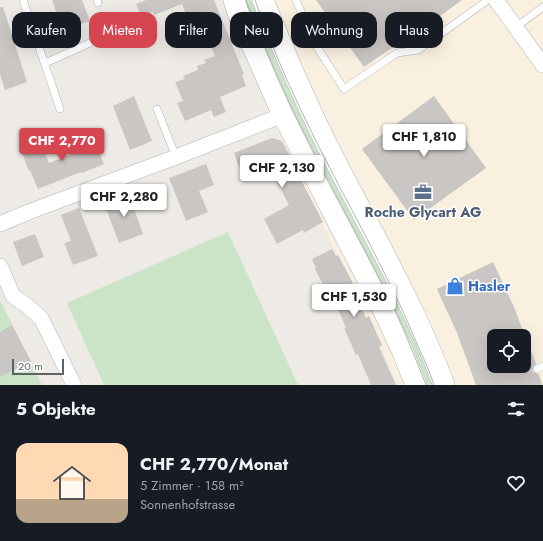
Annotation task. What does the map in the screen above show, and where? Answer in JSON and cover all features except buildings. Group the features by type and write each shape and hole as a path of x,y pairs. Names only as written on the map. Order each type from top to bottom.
{"main road":[{"path":"234,0 283,115 383,309 416,385"},
{"path":"263,0 296,80 325,140 402,289 423,334 444,385"}],"street":[{"path":"496,0 543,65"},
{"path":"0,224 283,115"},
{"path":"0,266 13,296 41,318 74,385"}],"lane":[{"path":"23,0 60,109"},
{"path":"296,0 315,44 344,89 397,53 418,50 488,0"},
{"path":"516,27 543,7"},
{"path":"45,63 89,43"},
{"path":"157,109 176,157"}],"shaded area":[{"path":"225,0 543,0 543,385 399,385 268,111 244,48 283,48 283,12 230,13"}],"green space":[{"path":"241,0 259,0 265,12 247,12"},
{"path":"263,48 281,48 439,385 421,385"},
{"path":"228,232 298,385 104,385 67,303"},
{"path":"0,300 42,385 0,385"}],"tram line":[{"path":"246,0 288,101 390,301 426,385"},
{"path":"255,0 276,55 300,108 395,295 434,385"}],"place":[{"name":"Roche Glycart AG","path":"423,192"},
{"name":"Hasler","path":"455,286"}]}
